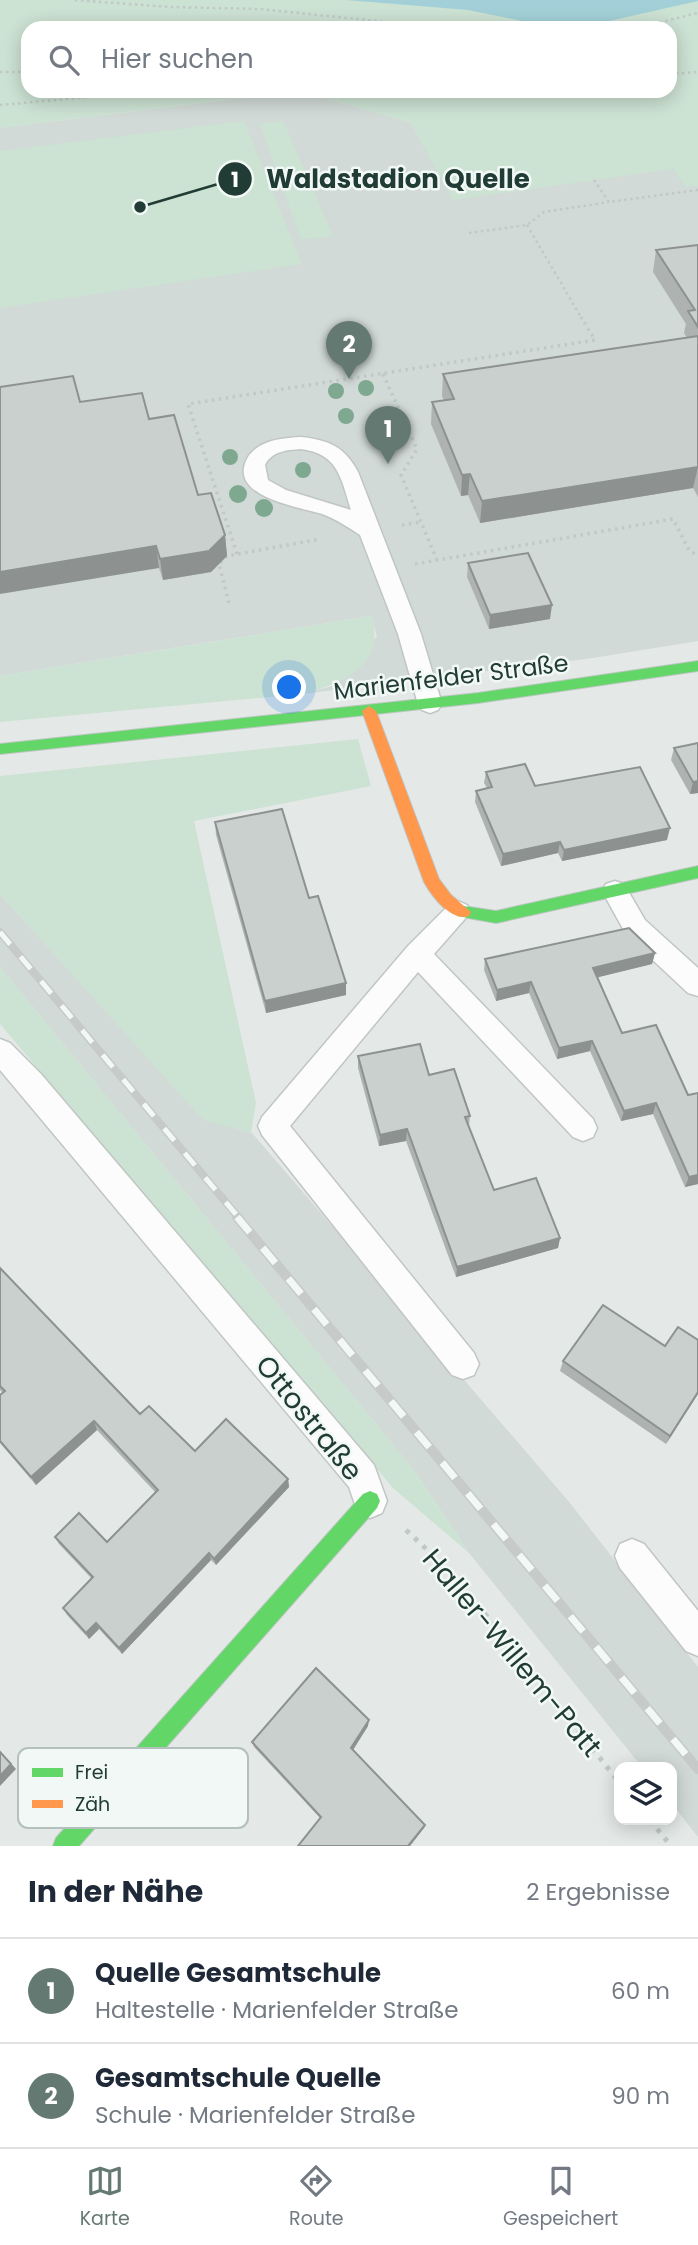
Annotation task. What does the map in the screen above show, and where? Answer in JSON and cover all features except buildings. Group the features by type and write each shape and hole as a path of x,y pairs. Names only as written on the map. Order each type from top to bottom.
{"street":[{"name":"Marienfelder Straße","path":"0,749 430,704 698,666"},
{"path":"369,711 432,882 442,898 458,912 477,917 496,917 698,872"},
{"name":"Ottostraße","path":"151,1748 369,1502"},
{"name":"Ottostraße","path":"64,1846 80,1828"}],"lane":[{"path":"370,531 332,510 262,488 254,474 253,466 257,458 271,447 294,442 321,446 332,450 340,458 386,569 415,643 430,704"},
{"path":"615,891 636,928 698,985"},
{"path":"458,912 417,954 272,1126 463,1364"},
{"path":"417,954 583,1128"},
{"name":"Ottostraße","path":"0,1051 31,1083 362,1477 369,1502"},
{"path":"632,1556 698,1639"}],"path":[{"path":"75,0 260,9 376,21"},
{"path":"665,21 698,13"},
{"path":"0,72 21,72"},
{"path":"677,74 698,72"},
{"path":"0,105 78,98"},
{"path":"594,180 609,202"},
{"path":"469,233 527,225 544,212 698,190"},
{"path":"237,554 188,404 595,340 527,225"},
{"path":"382,373 417,449 401,475 437,560"},
{"path":"386,569 673,519 689,550 698,556"},
{"path":"229,603 219,564 227,556 421,522"},
{"name":"Haller-Willem-Patt","path":"369,1502 404,1528 452,1573 614,1776"},
{"path":"654,1825 671,1846"}],"shaded area":[{"path":"242,98 323,98 410,122 698,136 698,641 593,658 302,694 335,685 377,636 371,616 0,676 0,128"},
{"path":"0,894 203,1119 252,1133 570,1503 698,1667 698,1837 677,1810 677,1762 638,1762 469,1553 413,1469 0,967"}],"green space":[{"path":"0,0 698,0 698,186 686,187 673,169 453,200 410,122 323,98 677,98 677,21 21,21 21,98 242,98 0,128"},
{"path":"244,121 302,264 0,308 0,151"},
{"path":"283,121 333,236 301,240 260,124"},
{"path":"372,616 374,634 372,648 366,660 346,678 302,694 0,722 0,676"},
{"path":"358,739 371,786 194,821 256,1103 251,1133 203,1120 0,894 0,776"},
{"path":"0,967 413,1469 469,1553 393,1488 0,1024"}],"water":[{"path":"346,0 698,0 609,21 520,21 468,10"}],"railway":[{"path":"0,932 239,1218"},
{"path":"237,1217 698,1769"}],"traffic: fast":[{"path":"0,749 478,698 698,666"},
{"path":"463,912 496,917 698,872"},
{"path":"151,1748 370,1501"},
{"path":"64,1846 80,1828"}],"traffic: slow":[{"path":"369,711 432,882 445,899 463,912"}],"place":[{"name":"Waldstadion Quelle","path":"140,207"},
{"name":"Gesamtschule Quelle","path":"349,379"},
{"name":"Quelle Gesamtschule","path":"388,464"}]}
